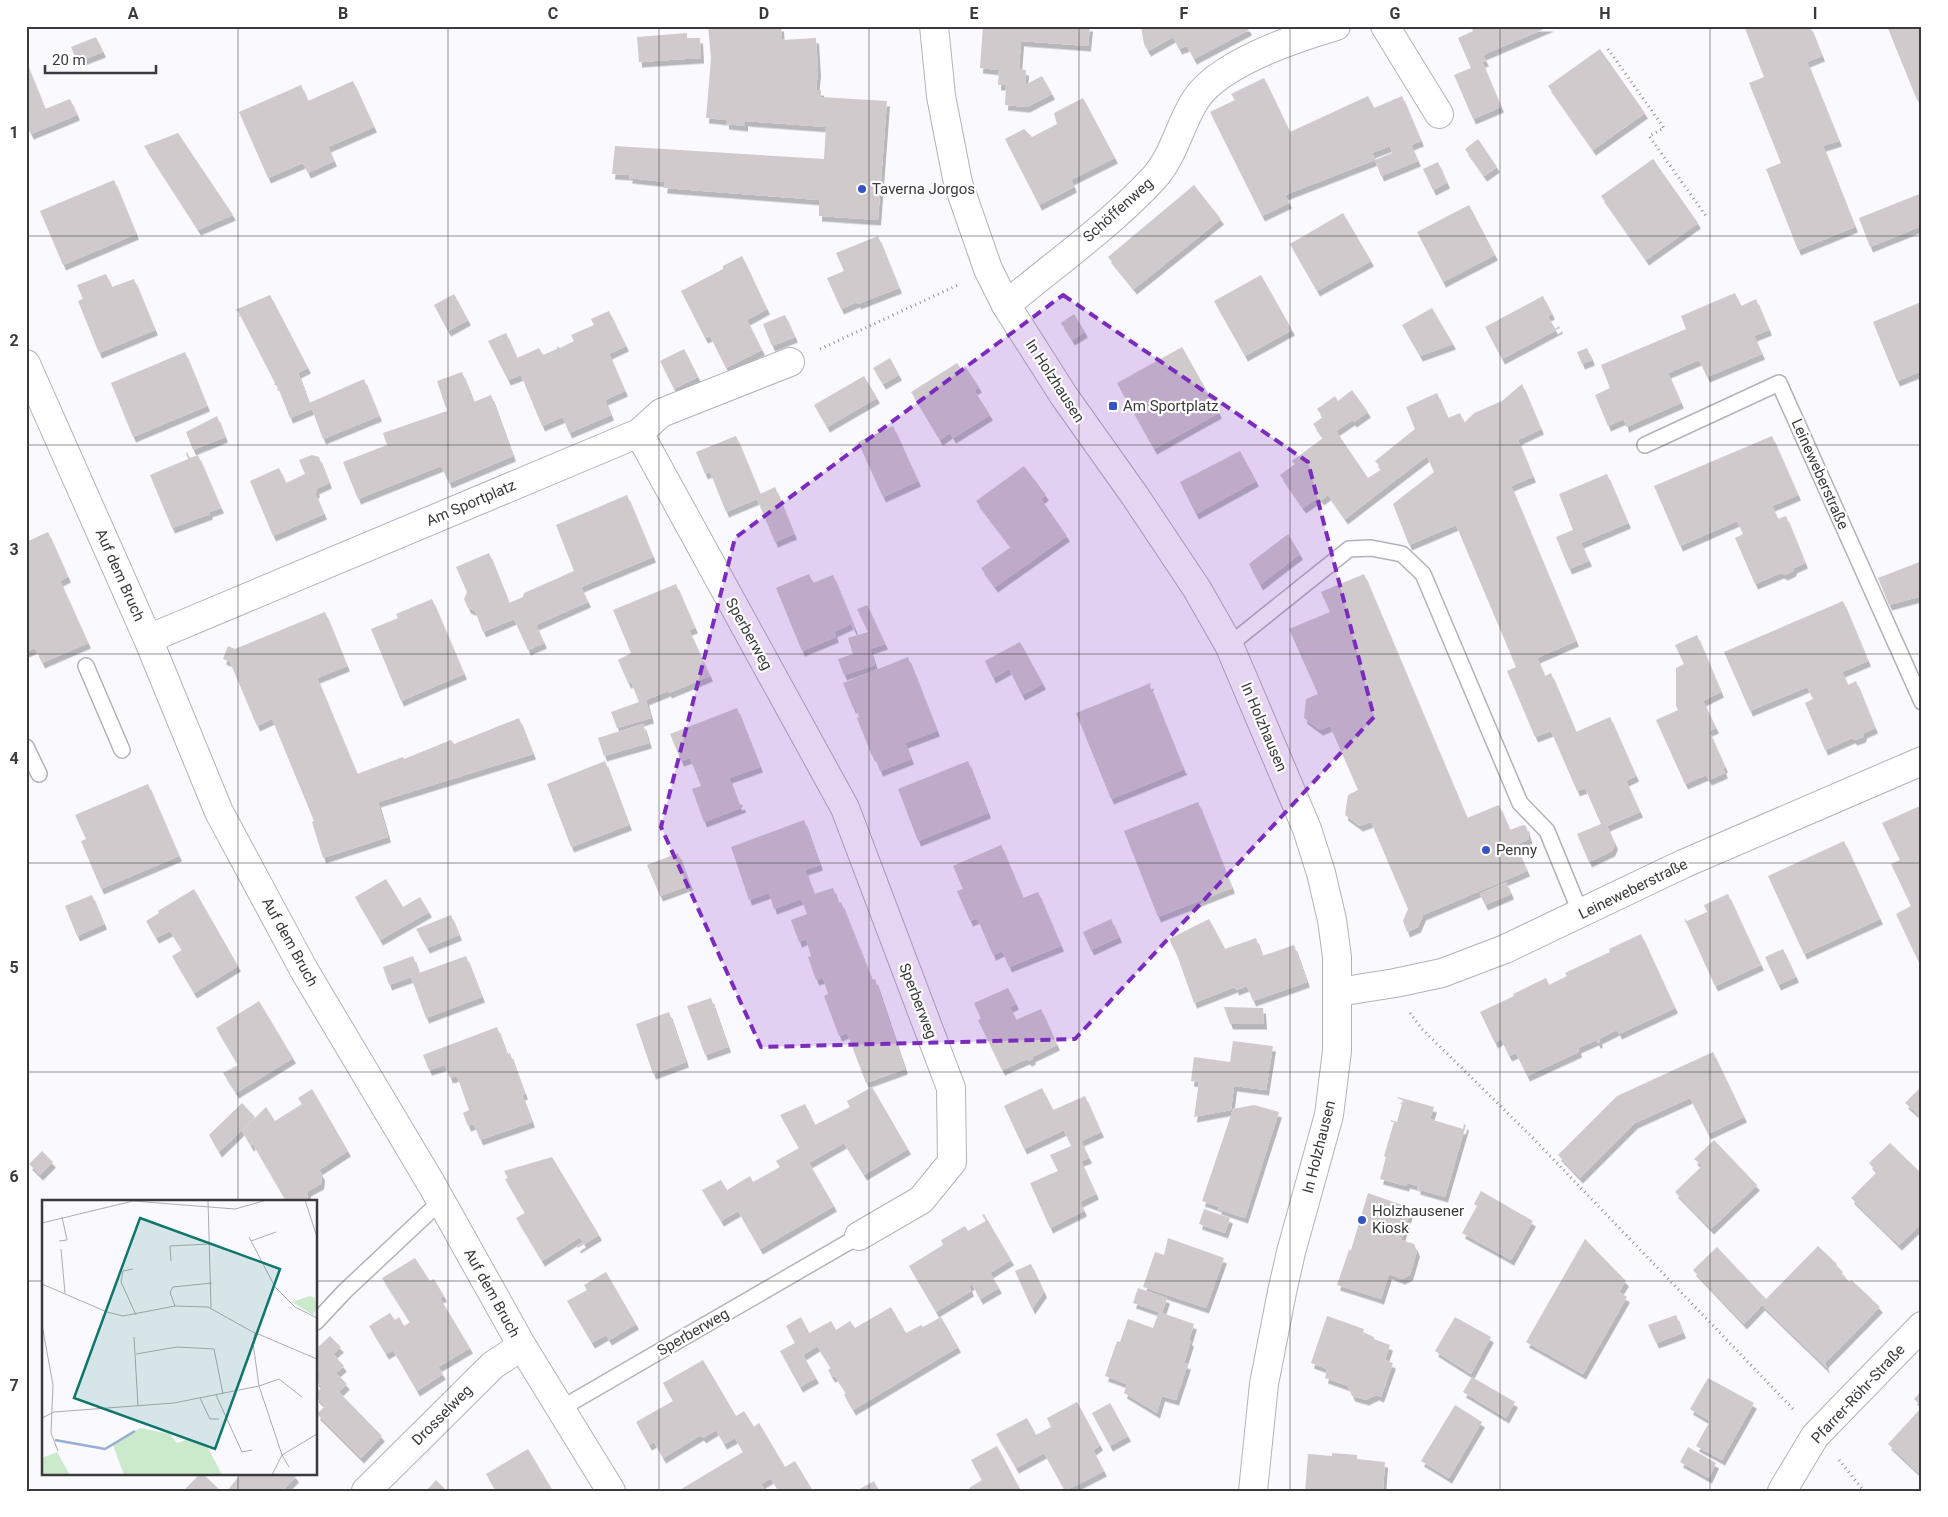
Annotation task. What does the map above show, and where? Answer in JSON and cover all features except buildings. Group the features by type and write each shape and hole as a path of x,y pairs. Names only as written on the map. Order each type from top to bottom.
{"street":[{"name":"In Holzhausen","path":"934,26 941,96 958,183 988,269 1006,305 1064,396 1192,581 1229,645 1307,829 1332,920 1337,957 1338,992 1337,1051 1330,1115 1291,1252 1282,1292 1264,1384 1253,1491"},
{"name":"Schöffenweg","path":"1006,305 1132,201 1158,174 1178,141 1185,119 1198,97 1222,74 1269,50 1336,26"},
{"path":"1385,26 1439,114"},
{"name":"Am Sportplatz","path":"148,639 639,433 661,413 790,362"},
{"name":"Auf dem Bruch","path":"26,364 148,639 219,812 304,970 441,1202 522,1346 611,1491"},
{"name":"Sperberweg","path":"639,433 845,808 950,1088 952,1162 921,1200 859,1236"},
{"name":"Leineweberstraße","path":"1338,992 1394,984 1442,973 1505,950 1683,864 1922,761"},
{"name":"Pfarrer-Röhr-Straße","path":"1782,1491 1815,1436 1922,1326"},
{"name":"Drosselweg","path":"366,1491 493,1365 522,1346"}],"lane":[{"name":"Leineweberstraße","path":"1645,445 1780,383 1922,702"},
{"path":"1229,645 1349,549 1371,548 1402,554 1423,574 1520,803 1547,831 1581,914"},
{"path":"86,666 122,750"},
{"path":"26,747 39,774"},
{"path":"318,1320 346,1291 441,1202"},
{"name":"Sperberweg","path":"560,1409 859,1236"}],"path":[{"path":"1608,49 1664,128 1650,136 1706,216"},
{"path":"790,362 944,293 988,269"},
{"path":"1394,984 1415,1021 1422,1029 1530,1135 1791,1406 1815,1436 1833,1452 1864,1491"}],"highlighted area":[{"path":"1063,295 1308,462 1374,717 1075,1039 761,1047 661,827 735,538"}],"place":[{"name":"Taverna Jorgos","path":"862,189"},
{"name":"Am Sportplatz","path":"1113,406"},
{"name":"Penny","path":"1486,850"},
{"name":"Holzhausener Kiosk","path":"1362,1220"}]}
